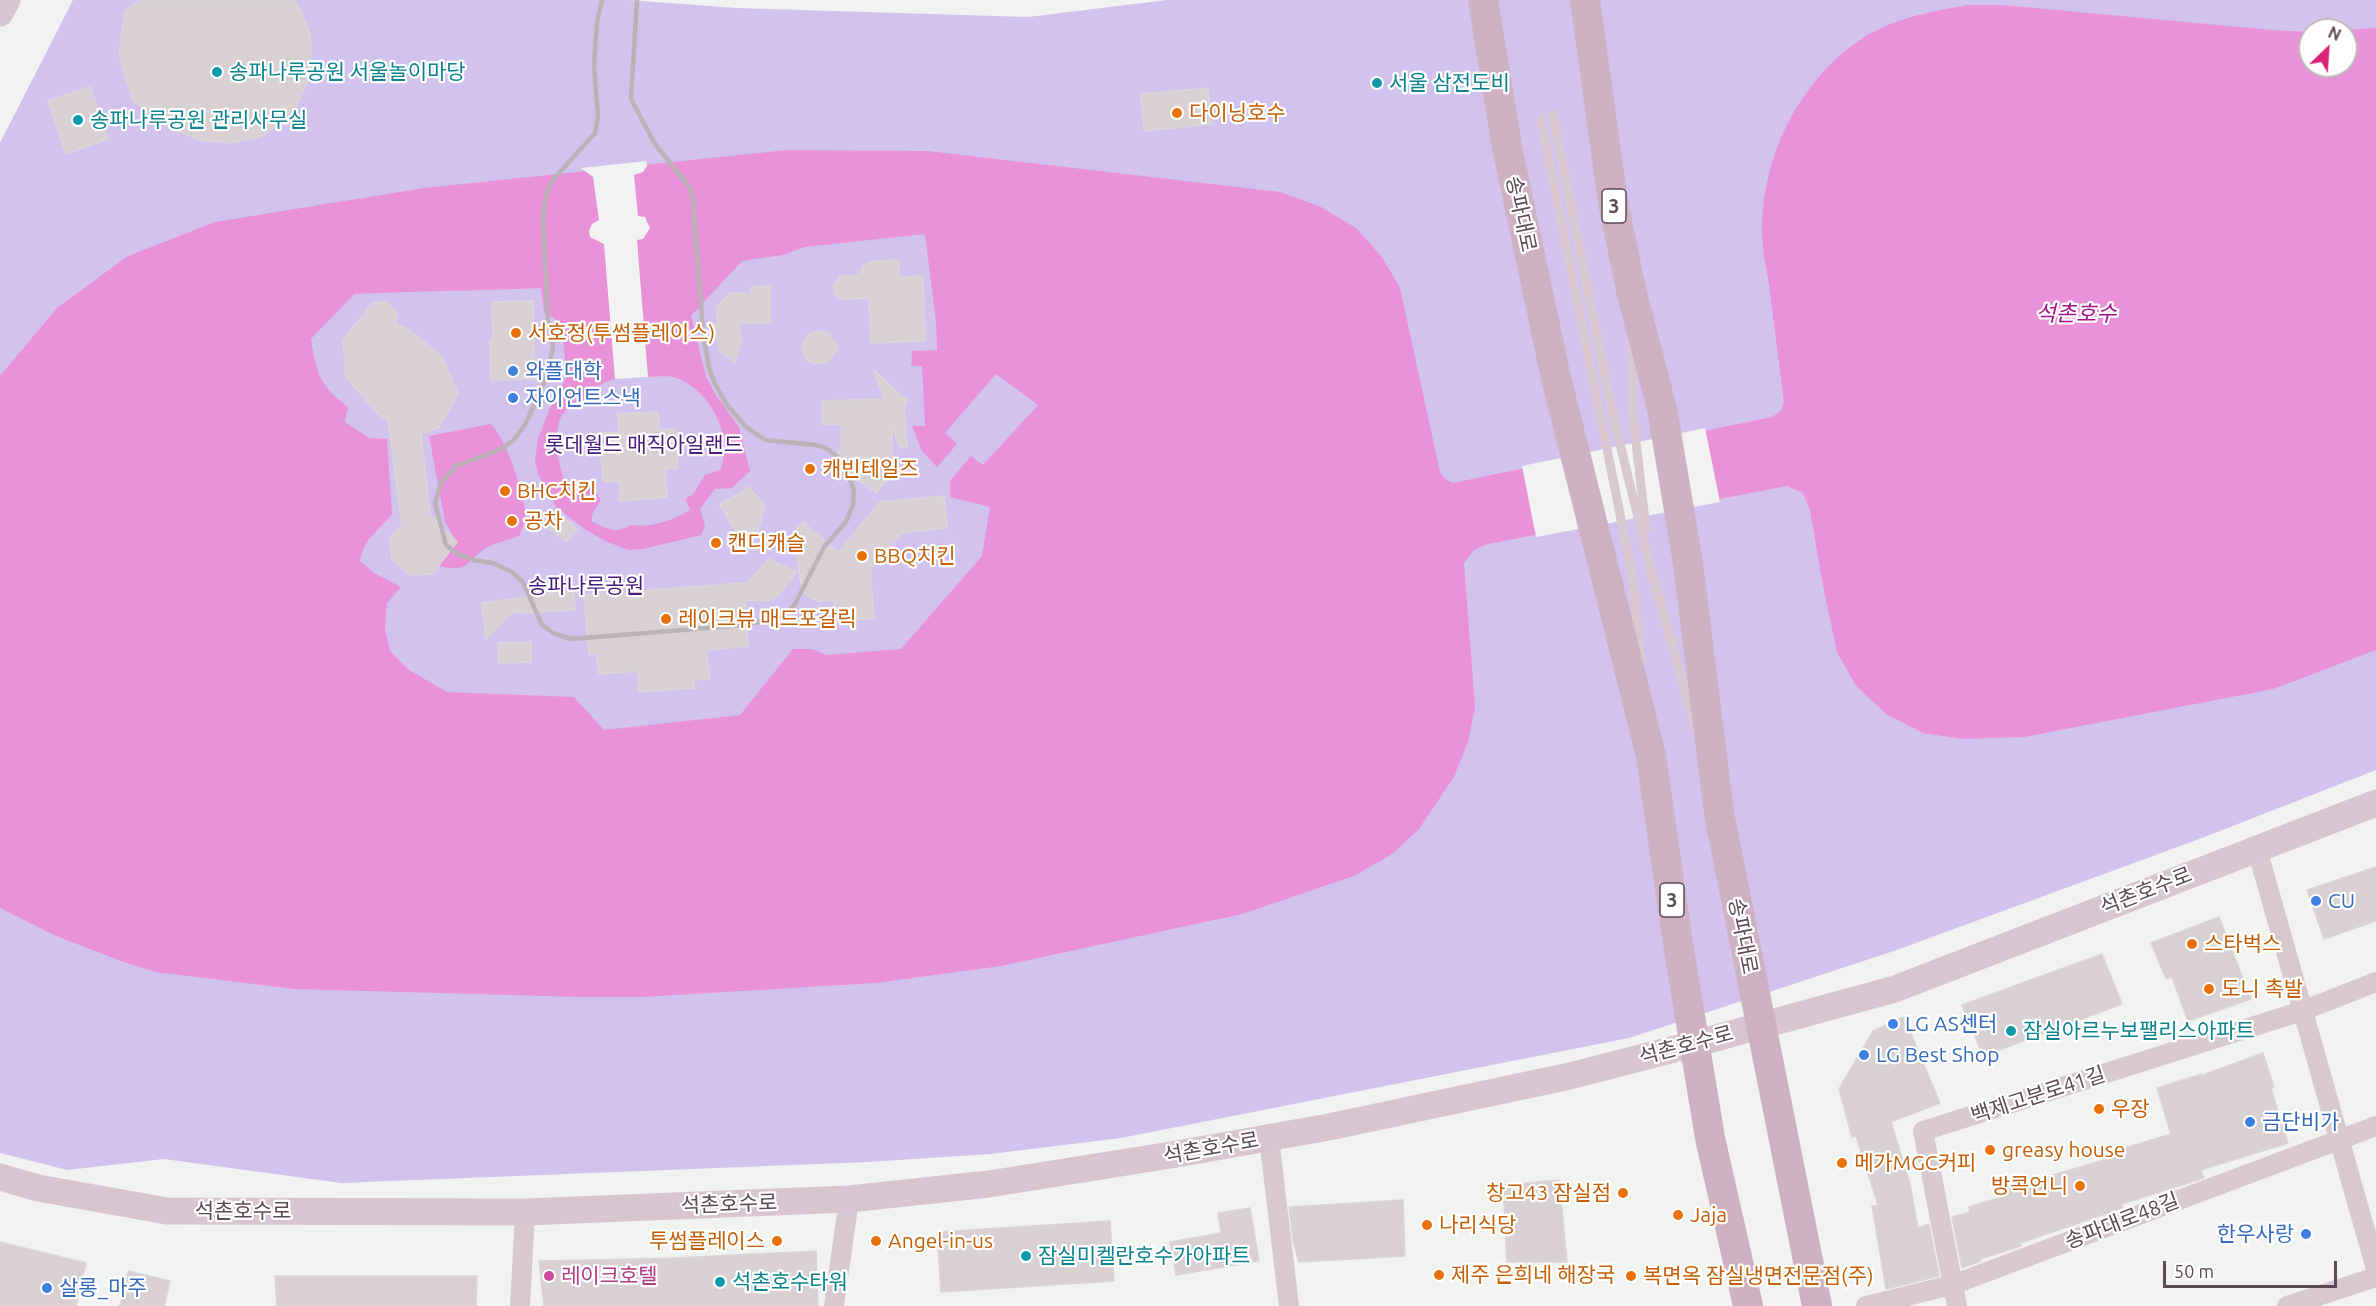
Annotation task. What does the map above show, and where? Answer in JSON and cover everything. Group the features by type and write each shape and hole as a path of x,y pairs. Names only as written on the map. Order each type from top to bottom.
{"main road":[{"name":"송파대로","path":"1483,0 1507,147 1567,427 1618,576"},
{"name":"3","path":"1585,0 1614,202 1631,290"},
{"name":"송파대로","path":"1631,290 1662,410 1688,563 1719,813 1817,1306"},
{"name":"3","path":"1618,576 1651,756 1710,1138 1748,1306"}],"street":[{"path":"0,13 7,0"},
{"name":"석촌호수로","path":"0,1177 38,1188 167,1211 525,1212 849,1199 989,1184 1269,1138 1558,1078 1694,1044 1894,989 2376,803"},
{"path":"2257,849 2376,1269"},
{"name":"백제고분로41길","path":"1952,1285 1923,1131 2302,1011 2376,982"},
{"name":"송파대로48길","path":"1866,1306 1952,1285 2376,1126"},
{"path":"1269,1138 1290,1306"},
{"path":"834,1306 849,1199"},
{"path":"520,1306 525,1212"},
{"path":"2287,1306 2376,1277"},
{"path":"1952,1285 1957,1306"}],"lane":[{"path":"1553,115 1614,420 1651,570 1698,738"},
{"path":"1541,120 1602,422 1618,576 1641,665"},
{"path":"1631,290 1633,416 1651,570"},
{"path":"1644,688 1651,756"},
{"path":"1701,749 1719,813"}],"green space":[{"name":"송파나루공원","path":"73,0 629,0 736,8 1028,17 1167,0 2376,0 2376,770 2202,838 1894,951 1629,1038 1121,1138 990,1154 868,1162 341,1183 164,1159 67,1170 0,1153 0,143"}],"water":[{"name":"석촌호수","path":"1967,5 2003,5 2298,31 2298,78 2358,78 2358,29 2376,28 2376,650 2273,689 2024,737 1962,739 1923,733 1886,714 1856,686 1837,652 1810,510 1803,493 1787,486 1488,544 1474,550 1464,563 1475,707 1468,742 1454,777 1419,829 1392,854 1354,876 1242,914 1001,966 875,983 643,997 582,997 295,989 155,972 54,935 0,908 0,376 57,308 128,256 215,222 424,188 787,150 928,151 1280,192 1321,207 1356,228 1382,257 1400,288 1440,472 1446,480 1453,483 1772,417 1781,411 1784,402 1763,251 1764,201 1769,172 1791,117 1825,70 1871,33 1918,15","holes":["925,234 936,321 937,350 912,351 911,366 922,366 925,426 912,426 922,451 937,467 957,444 945,433 996,374 1038,405 983,465 971,456 950,481 950,497 990,507 982,556 901,649 826,655 812,649 793,649 740,715 604,730 574,697 447,692 409,670 390,651 385,628 387,603 401,587 374,573 360,561 369,540 392,514 387,439 369,438 345,422 348,407 331,392 321,378 315,362 311,339 354,294 541,288 544,312 561,323 567,376 550,408 538,439 535,460 538,474 556,507 586,530 628,550 643,549 701,535 705,526 700,509 715,489 732,488 750,471 739,427 706,377 691,316 742,261 783,255 805,247","666,376 676,378 699,392 716,416 724,443 724,457 720,470 705,475 693,494 685,499 690,510 676,517 661,523 630,525 620,530 601,526 591,521 593,512 601,500 594,489 567,486 564,478 557,447 561,417 566,410 584,403 603,383 622,378"]},
{"path":"491,424 508,453 518,480 525,513 522,528 519,536 487,548 461,568 438,566 457,542 445,522 429,436"}],"pier":[{"path":"646,161 647,166 643,172 634,175 638,216 645,217 650,228 643,239 637,240 648,377 615,379 604,244 590,237 589,231 592,224 599,220 593,177 581,168"},
{"path":"1705,428 1720,502 1536,537 1522,466"}],"building":[{"name":"송파나루공원 서울놀이마당","path":"141,0 295,0 310,33 311,61 307,82 295,109 284,121 262,136 231,143 200,140 166,126 133,101 119,55 125,11"},
{"name":"송파나루공원 관리사무실","path":"90,87 108,139 66,154 48,101"},
{"path":"1208,88 1212,124 1144,131 1141,94"},
{"path":"899,260 899,277 923,276 925,341 871,343 869,298 841,299 835,294 834,285 841,276 858,276 864,265 873,261"},
{"path":"770,286 770,323 739,323 741,341 735,362 719,350 715,324 718,323 717,307 730,293 751,294 751,287"},
{"path":"533,301 535,379 491,380 492,302"},
{"path":"386,302 397,312 396,323 415,334 442,357 458,394 439,427 421,434 430,515 457,542 432,574 410,575 392,559 390,537 402,525 388,420 377,413 346,377 343,340 373,303"},
{"path":"819,331 829,334 838,347 828,362 817,364 807,360 803,344 808,335"},
{"path":"874,370 903,398 909,398 904,407 907,446 900,448 892,423 892,465 896,468 876,493 832,460 841,449 841,424 822,424 822,401 884,399"},
{"path":"658,412 659,430 676,429 678,468 665,469 667,497 620,501 619,481 603,482 600,433 619,432 618,414"},
{"path":"749,487 765,506 758,531 737,533 720,505"},
{"path":"944,496 947,528 901,533 870,570 874,618 836,622 834,600 818,601 802,592 794,533 803,522 838,553 880,502"},
{"path":"560,514 577,529 566,542 548,528"},
{"path":"769,559 796,572 779,595 773,599 745,600 748,646 706,650 710,679 694,680 694,688 639,692 638,671 599,674 597,654 589,654 584,595 744,583 742,589"},
{"path":"574,591 575,610 515,613 515,609 486,639 482,603"},
{"path":"531,642 531,662 499,663 498,643"},
{"path":"2376,867 2376,921 2324,939 2307,890"},
{"path":"2219,917 2251,999 2188,1021 2172,977 2166,979 2151,943"},
{"name":"잠실아르누보팰리스아파트","path":"2102,954 2122,1004 1983,1056 1962,1005"},
{"path":"1904,1017 1940,1103 1891,1122 1910,1184 1918,1228 1929,1224 1939,1276 1886,1289 1872,1206 1878,1205 1856,1136 1852,1137 1839,1089 1873,1031"},
{"path":"2263,1053 2288,1143 2201,1170 2204,1178 2122,1204 2123,1208 2020,1243 2021,1246 1980,1259 1981,1261 1962,1268 1952,1217 1970,1212 1969,1207 2008,1195 2006,1189 2117,1156 2115,1151 2171,1134 2157,1088 2203,1075"},
{"path":"1559,1180 1567,1262 1507,1262 1503,1185"},
{"path":"1403,1200 1405,1256 1299,1262 1293,1241 1289,1207"},
{"path":"1250,1208 1259,1261 1176,1275 1170,1242 1221,1233 1218,1213"},
{"name":"잠실미켈란호수가아파트","path":"1110,1221 1114,1281 941,1292 937,1232"},
{"path":"0,1242 86,1263 76,1306 0,1306"},
{"path":"816,1251 818,1306 544,1306 539,1261 674,1258"},
{"path":"129,1271 170,1281 164,1306 120,1306"},
{"path":"275,1276 477,1276 476,1306 277,1306"}],"railway":[{"path":"602,0 597,23 594,65 598,116 595,133 553,180 546,194 543,218 548,323 553,346 547,376 526,423 513,441 499,450 456,466 441,483 435,503 446,545 456,553 473,560 493,563 512,572 523,582 542,625 553,633 571,639 745,625 778,618 795,604 824,547 846,522 853,505 854,491 848,473 838,457 826,448 816,445 765,440 746,427 727,405 715,384 709,368 703,332 693,199 690,188 655,144 631,99 637,0"}],"place":[{"name":"송파나루공원 서울놀이마당","path":"217,72"},
{"name":"서울 삼전도비","path":"1377,83"},
{"name":"다이닝호수","path":"1177,113"},
{"name":"송파나루공원 관리사무실","path":"78,120"},
{"name":"서호정(투썸플레이스)","path":"516,333"},
{"name":"와플대학","path":"513,371"},
{"name":"자이언트스낵","path":"513,398"},
{"name":"캐빈테일즈","path":"810,469"},
{"name":"BHC치킨","path":"505,491"},
{"name":"공차","path":"512,521"},
{"name":"캔디캐슬","path":"716,543"},
{"name":"BBQ치킨","path":"862,556"},
{"name":"레이크뷰 매드포갈릭","path":"666,619"},
{"name":"CU","path":"2316,901"},
{"name":"스타벅스","path":"2192,944"},
{"name":"도니 촉발","path":"2209,989"},
{"name":"LG AS센터","path":"1893,1024"},
{"name":"잠실아르누보팰리스아파트","path":"2011,1031"},
{"name":"LG Best Shop","path":"1864,1055"},
{"name":"우장","path":"2099,1109"},
{"name":"금단비가","path":"2250,1122"},
{"name":"greasy house","path":"1990,1150"},
{"name":"메가MGC커피","path":"1842,1163"},
{"name":"방콕언니","path":"2080,1186"},
{"name":"창고43 잠실점","path":"1623,1193"},
{"name":"Jaja","path":"1678,1215"},
{"name":"나리식당","path":"1427,1225"},
{"name":"한우사랑","path":"2306,1234"},
{"name":"투썸플레이스","path":"777,1241"},
{"name":"Angel-in-us","path":"876,1241"},
{"name":"잠실미켈란호수가아파트","path":"1026,1256"},
{"name":"제주 은희네 해장국","path":"1439,1275"},
{"name":"레이크호텔","path":"549,1276"},
{"name":"복면옥 잠실냉면전문점(주)","path":"1631,1276"},
{"name":"석촌호수타워","path":"720,1282"},
{"name":"살롱_마주","path":"47,1288"}],"park label":[{"name":"롯데월드 매직아일랜드","path":"644,445"}]}
